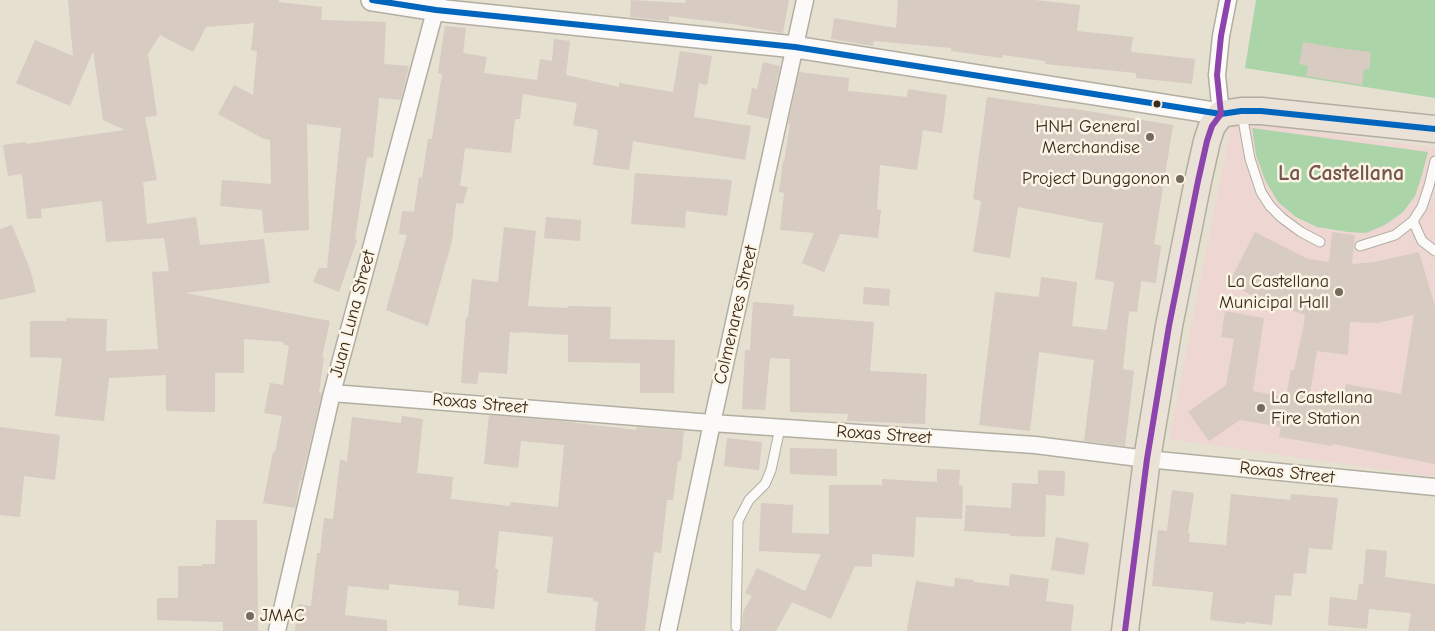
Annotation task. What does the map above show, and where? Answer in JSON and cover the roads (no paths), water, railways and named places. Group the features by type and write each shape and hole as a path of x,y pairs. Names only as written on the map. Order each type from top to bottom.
{"main road":[{"path":"1125,631 1147,459 1198,181 1212,126 1231,113 1262,110 1435,129"}],"street":[{"path":"372,0 437,5 795,47 1231,113 1217,75 1221,36 1228,0"},
{"name":"Colmenares Street","path":"668,631 806,0"},
{"name":"Juan Luna Street","path":"277,631 332,392 437,5"},
{"name":"Roxas Street","path":"332,392 712,423 1035,445 1147,459 1435,487"}],"lane":[{"path":"1231,113 1261,192 1270,206 1300,232 1320,242"},
{"path":"1360,246 1395,235 1413,221 1422,207 1435,161"},
{"path":"1413,221 1422,241 1435,251"},
{"path":"736,627 738,521 749,500 765,484 771,470 780,428"}],"place":[{"name":"HNH General Merchandise","path":"1150,137"},
{"name":"Project Dunggonon","path":"1180,179"},
{"name":"La Castellana Municipal Hall","path":"1339,292"},
{"name":"La Castellana Fire Station","path":"1261,408"},
{"name":"JMAC","path":"250,616"}],"district":[{"name":"La Castellana","path":"1341,174"}]}
